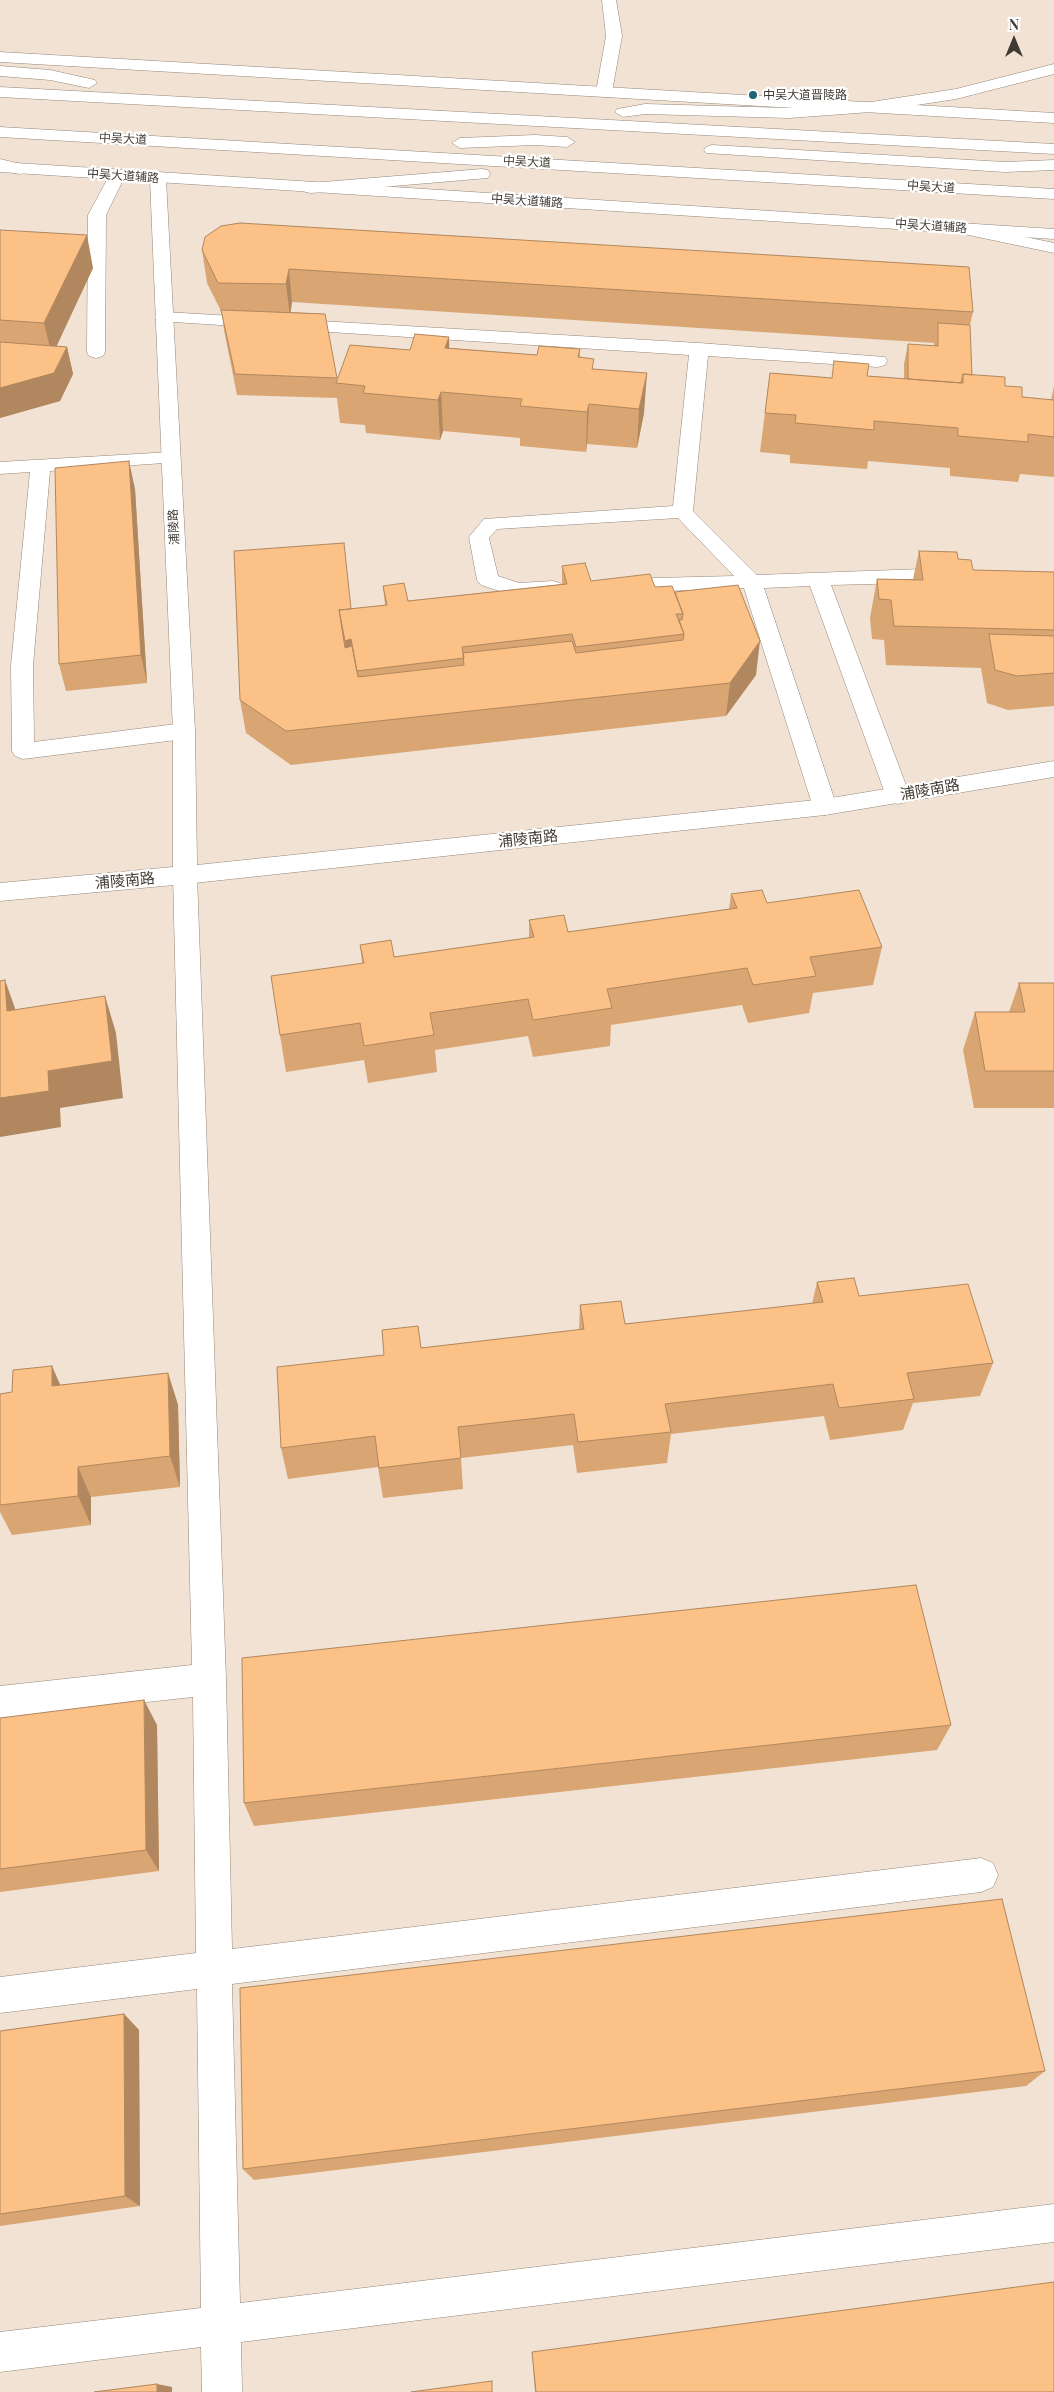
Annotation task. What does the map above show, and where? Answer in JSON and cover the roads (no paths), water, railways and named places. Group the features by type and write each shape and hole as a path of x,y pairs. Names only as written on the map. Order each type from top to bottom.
{"main road":[{"path":"604,92 614,36 610,0"},
{"path":"0,57 1054,118"},
{"path":"545,122 645,109 789,113 871,107 956,94 1054,69"},
{"path":"0,71 50,75 171,102"},
{"path":"0,92 1054,149"},
{"name":"中吴大道","path":"0,132 1054,194"},
{"path":"278,148 535,140 584,143"},
{"path":"1024,148 1054,156"},
{"path":"692,149 1005,167 1054,166"},
{"name":"中吴大道辅路","path":"0,166 158,179 1054,234"},
{"path":"311,188 501,173 692,184 750,175"},
{"path":"96,352 97,214 117,176"},
{"name":"浦陵路","path":"158,179 184,730 185,876 210,1680 222,2392"},
{"path":"965,229 1054,248"},
{"path":"78,241 97,242"},
{"path":"164,317 878,360"},
{"path":"683,512 698,349"},
{"path":"0,468 171,458"},
{"path":"41,465 22,665 23,751 184,730"},
{"path":"824,807 752,582 683,512 491,522 480,537 488,580 518,590 586,587 752,582 971,574"},
{"path":"818,579 898,796"},
{"path":"0,714 22,712"},
{"name":"浦陵南路","path":"0,892 185,876 824,807 1054,769"},
{"path":"0,1702 210,1680"},
{"path":"0,1994 981,1875"},
{"path":"0,2352 1054,2223"}],"place":[{"name":"中吴大道晋陵路","path":"753,95"}]}
